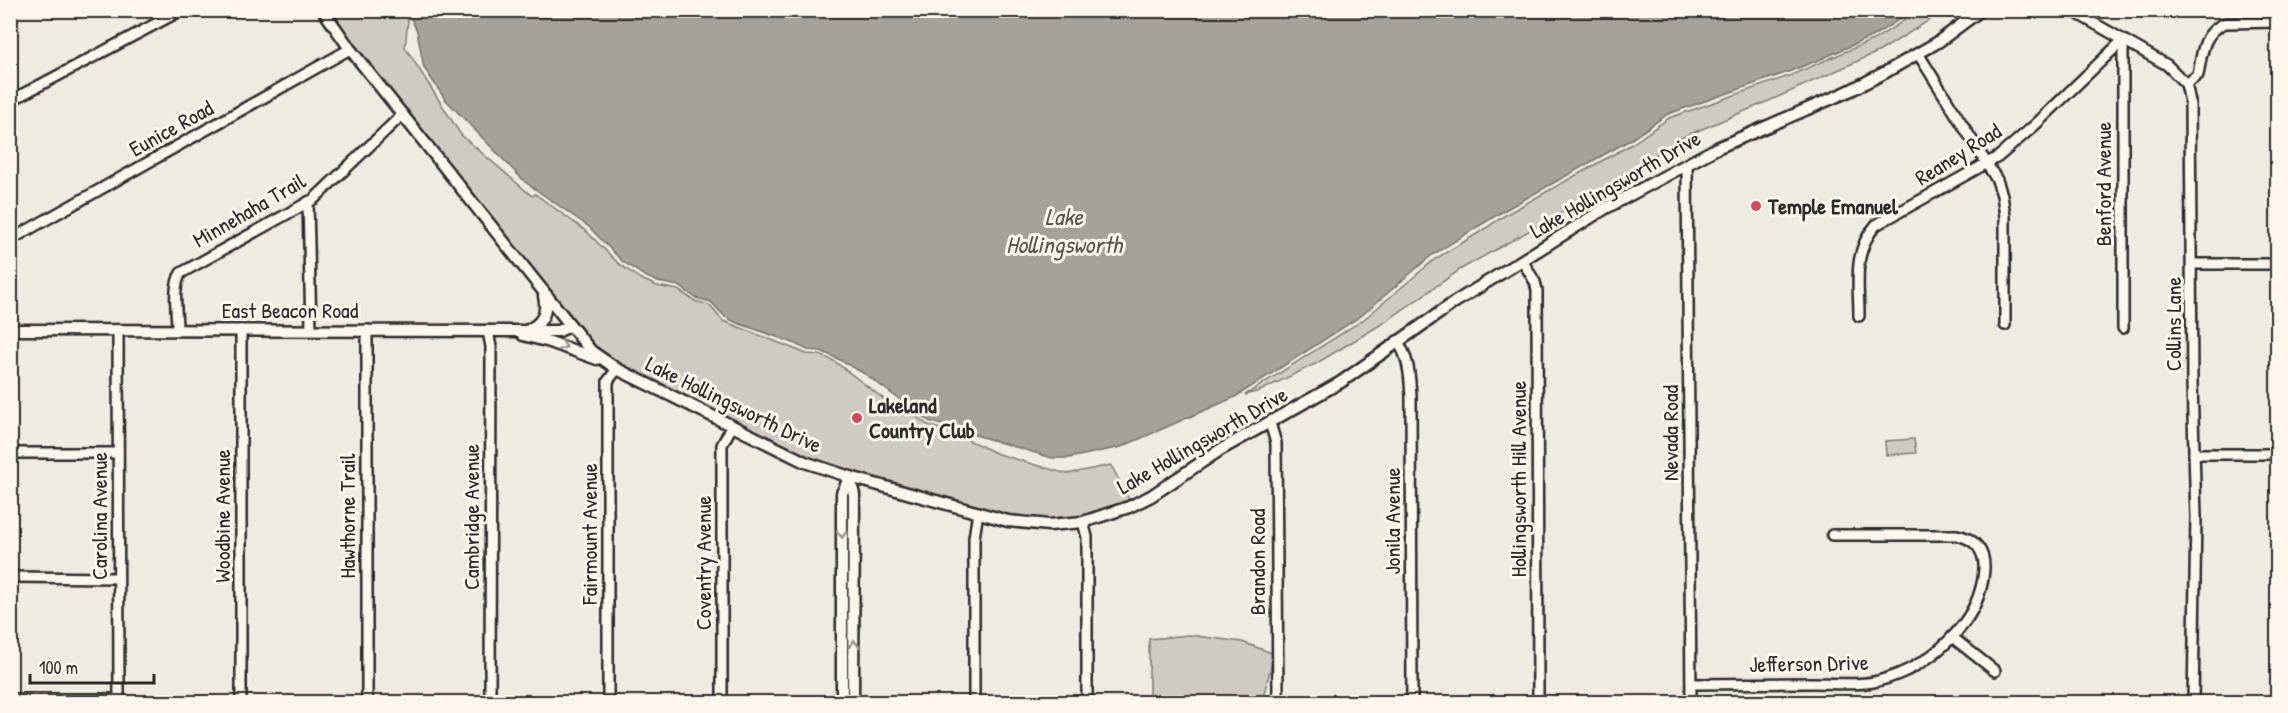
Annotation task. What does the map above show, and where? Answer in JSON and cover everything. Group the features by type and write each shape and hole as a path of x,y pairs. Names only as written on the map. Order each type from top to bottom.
{"street":[{"path":"10,101 182,10"},
{"name":"Lake Hollingsworth Drive","path":"323,10 350,49 591,351 615,367 805,462 850,477 978,512 1032,524 1083,522 1129,507 1151,496 1220,450 1341,382 1455,302 1597,213 1717,148 1849,91 1919,55 1981,10"},
{"path":"2073,12 2085,10"},
{"path":"2073,12 2168,65 2186,84 2198,75 2203,45 2207,37 2220,25 2277,22"},
{"name":"Reaney Road","path":"1860,316 1861,247 1866,236 1876,225 1998,157 2035,125 2123,40"},
{"name":"Benford Avenue","path":"2123,40 2123,328"},
{"name":"Eunice Road","path":"10,240 350,49"},
{"path":"1919,55 1997,180 2005,206 2005,325"},
{"name":"Collins Lane","path":"2186,84 2191,125 2193,264 2196,553 2193,702"},
{"name":"Minnehaha Trail","path":"177,329 177,279 181,273 308,202 403,114"},
{"name":"Nevada Road","path":"1687,164 1691,702"},
{"path":"308,202 311,330"},
{"name":"Hollingsworth Hill Avenue","path":"1522,260 1537,290 1538,702"},
{"path":"2193,264 2277,264"},
{"path":"526,331 536,327 545,313 543,293"},
{"name":"East Beacon Road","path":"10,330 559,331 569,326"},
{"name":"Carolina Avenue","path":"118,330 119,701"},
{"name":"Woodbine Avenue","path":"241,330 241,702"},
{"name":"Hawthorne Trail","path":"367,330 367,702"},
{"name":"Cambridge Avenue","path":"488,331 491,347 490,702"},
{"path":"512,331 565,347 615,367"},
{"name":"Jonila Avenue","path":"1397,341 1403,348 1410,375 1411,397 1412,702"},
{"name":"Fairmount Avenue","path":"608,702 608,381 615,367"},
{"name":"Brandon Road","path":"1269,423 1276,443 1276,631 1278,696 1281,702"},
{"name":"Coventry Avenue","path":"722,702 722,445 732,426"},
{"path":"10,453 118,453"},
{"path":"2194,454 2277,454"},
{"path":"850,477 842,493 848,682 853,702"},
{"path":"974,702 974,538 978,512"},
{"path":"1083,522 1087,537 1087,702"},
{"name":"Jefferson Drive","path":"1692,684 1876,682 1915,667 1937,653 1963,624 1976,600 1984,574 1981,552 1975,543 1966,537 1956,535 1832,535"},
{"path":"10,577 118,578"},
{"path":"1952,637 1995,670"},
{"path":"842,702 848,682"},
{"path":"10,699 119,701"}],"shaded area":[{"path":"1914,10 1944,11 1880,51 1683,137 1586,199 1461,269 1385,322 1317,363 1260,391 1245,395 1363,320 1435,259 1507,214 1632,144 1669,118 1789,76 1875,39 1899,24"},
{"path":"332,11 402,11 408,20 405,47 461,135 532,196 535,194 586,231 619,264 641,279 657,286 678,290 695,301 709,305 723,321 807,354 820,355 834,361 888,402 913,414 928,425 958,435 998,454 1067,474 1111,465 1130,501 1082,517 1049,520 1009,516 854,473 807,457 619,365 594,348 360,54"},
{"path":"1914,439 1916,453 1886,455 1885,441"},
{"path":"1189,635 1242,642 1272,653 1263,698 1230,702 1149,702 1149,639"}],"water":[{"name":"Lake Hollingsworth","path":"407,11 1908,11 1873,36 1821,59 1668,114 1630,140 1505,210 1432,255 1361,316 1235,397 1121,447 1069,458 1052,458 929,421 865,374 838,359 735,322 725,317 711,302 696,298 679,286 658,282 622,261 589,227 525,182 445,99 424,68 417,31"}],"place":[{"name":"Temple Emanuel","path":"1756,206"},
{"name":"Lakeland Country Club","path":"857,418"}]}
